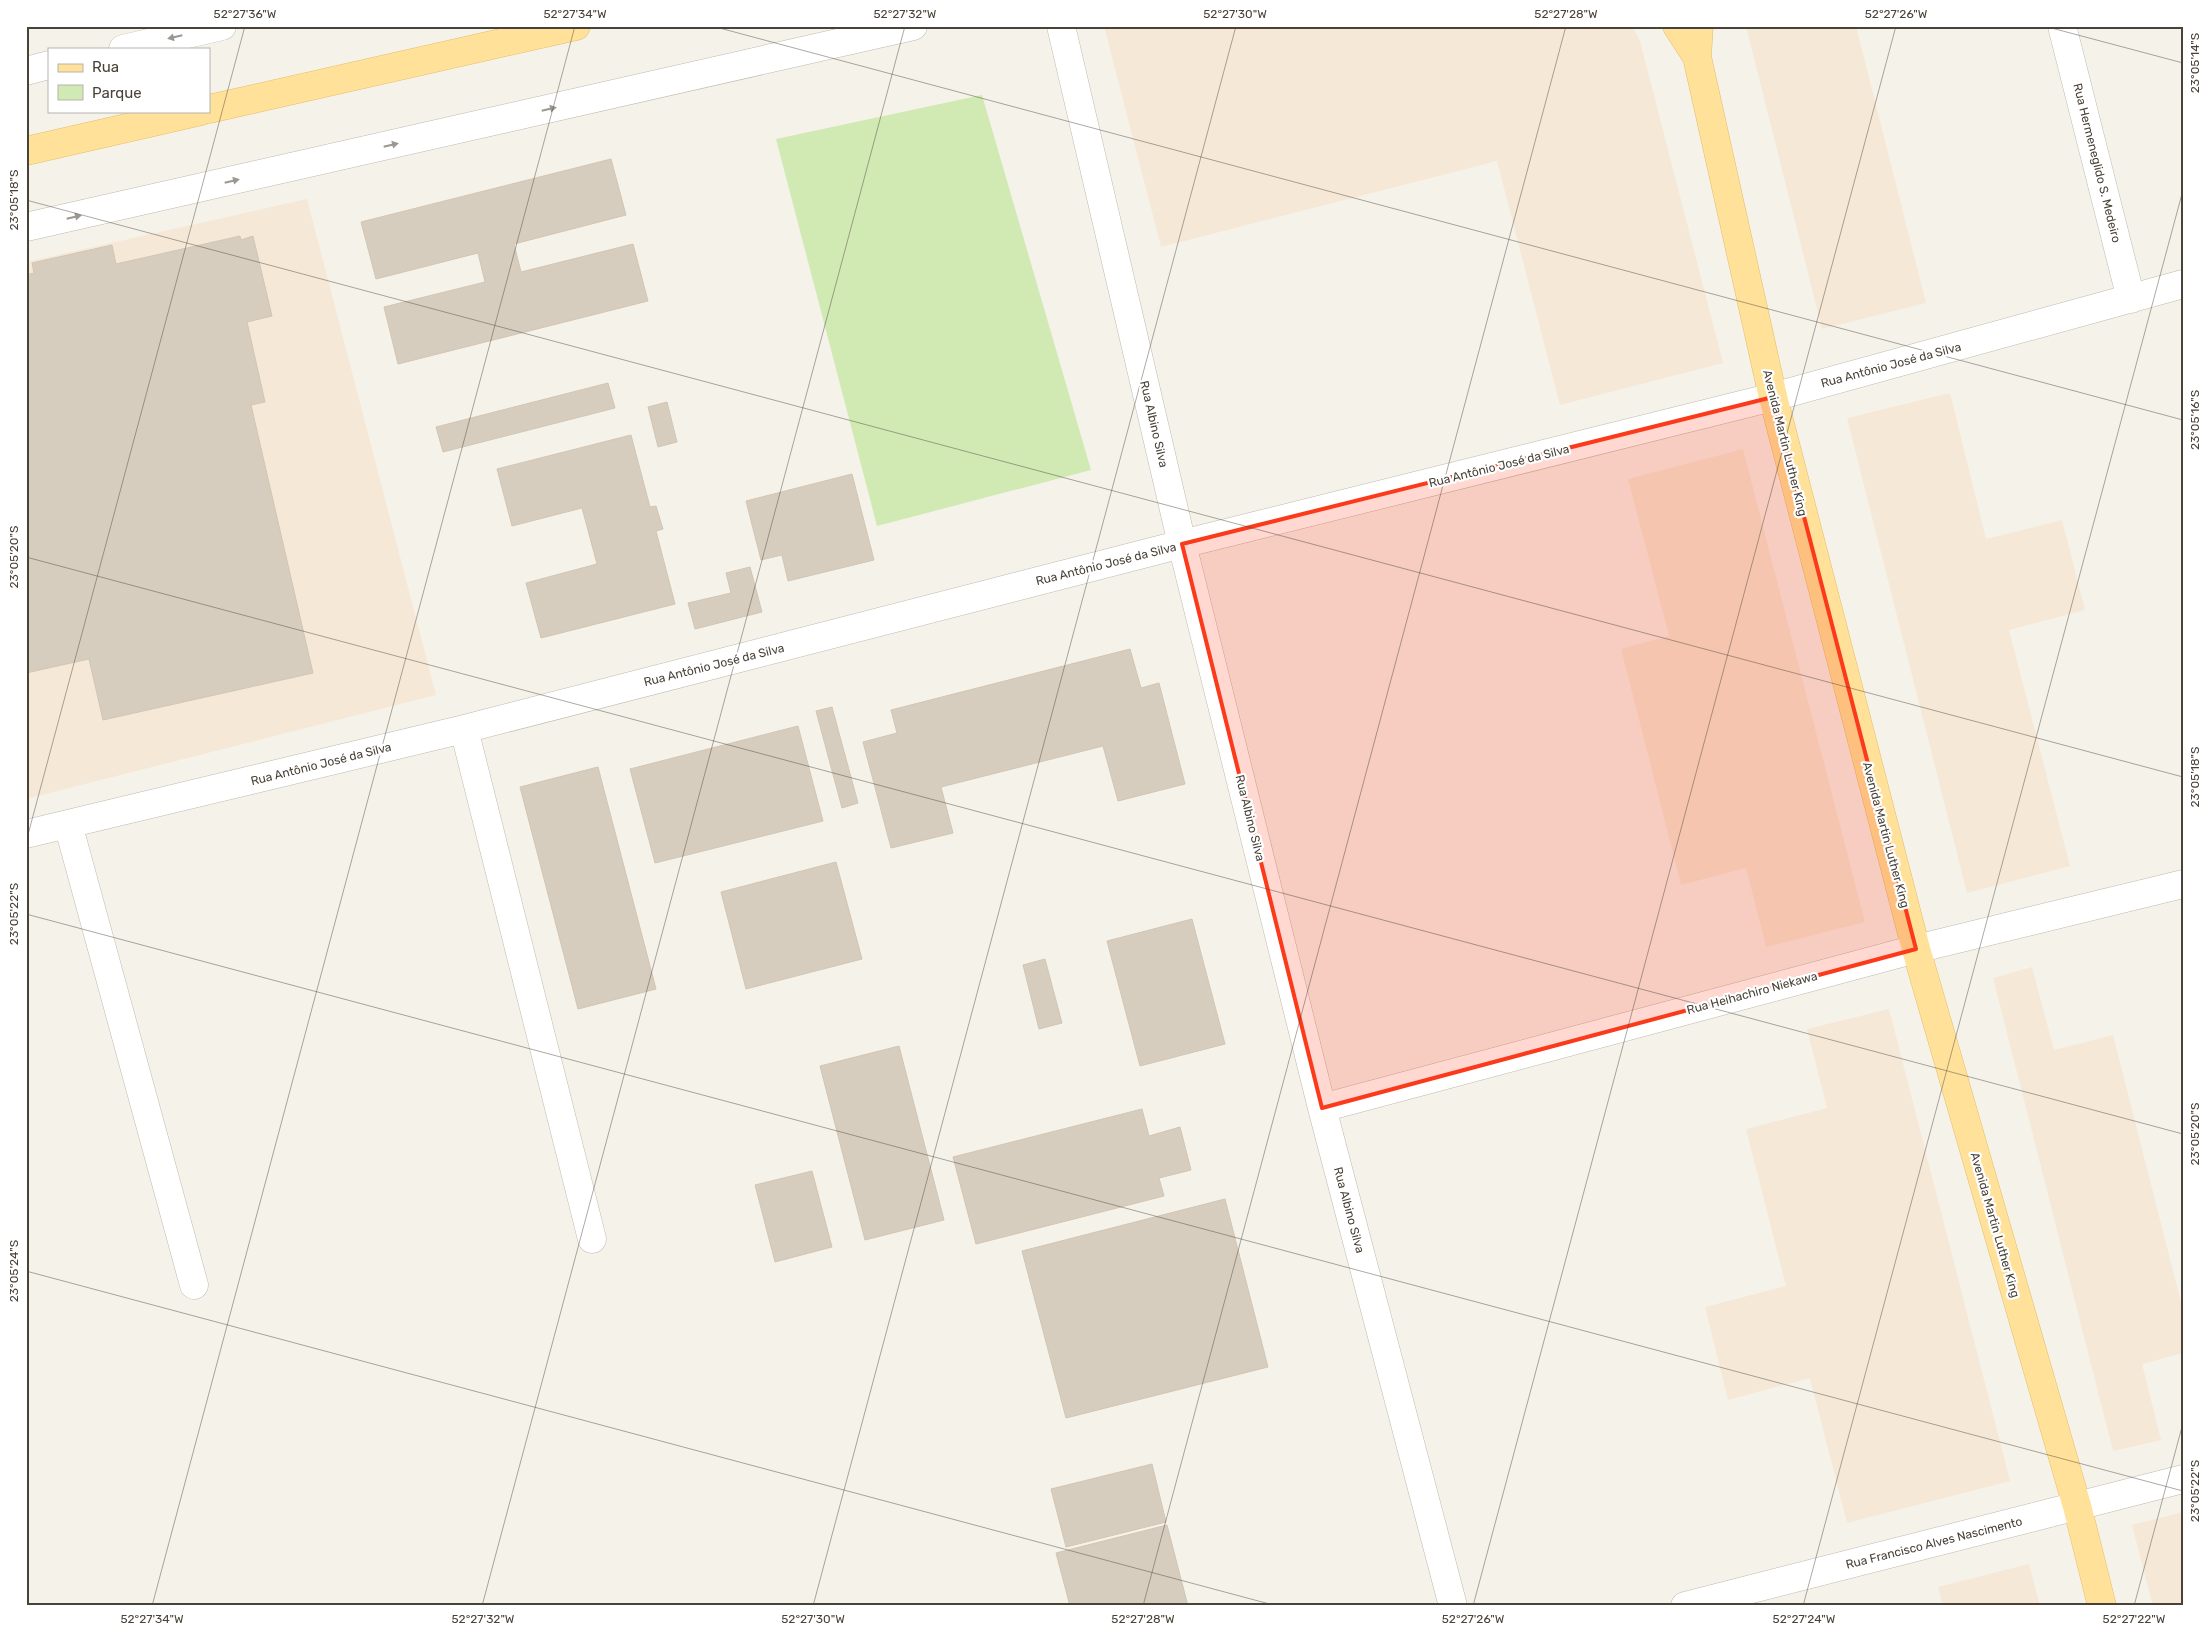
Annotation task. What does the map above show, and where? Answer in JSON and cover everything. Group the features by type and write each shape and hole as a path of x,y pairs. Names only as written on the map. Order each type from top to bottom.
{"main road":[{"path":"210,109 576,26"},
{"path":"1677,26 1698,57"},
{"path":"1698,57 1699,26"},
{"name":"Avenida Martin Luther King","path":"1698,57 1773,397 1916,949 2076,1506 2102,1606"},
{"path":"26,151 197,112"}],"street":[{"path":"127,48 222,26"},
{"path":"26,227 913,26"},
{"name":"Rua Albino Silva","path":"1061,26 1182,544 1322,1108 1454,1606"},
{"name":"Rua Hermeneglido S. Medeiro","path":"2062,26 2131,299"},
{"path":"26,70 48,65"},
{"name":"Rua Antônio José da Silva","path":"26,834 464,729 1182,544 1773,397 2183,284"},
{"path":"464,729 592,1239"},
{"path":"68,824 194,1285"},
{"name":"Rua Heihachiro Niekawa","path":"1322,1108 1916,949 2183,884"},
{"name":"Rua Francisco Alves Nascimento","path":"1685,1606 2183,1480"}],"highlighted area":[{"path":"1773,397 1916,949 1322,1108 1182,544"}],"shaded area":[{"path":"1104,26 1632,26 1640,41 1723,363 1560,405 1497,161 1161,247"},
{"path":"1746,26 1856,26 1926,303 1822,329"},
{"path":"307,199 436,695 26,799 26,262"},
{"path":"1950,393 1986,539 2062,520 2085,610 2009,630 2070,866 1967,893 1847,418"},
{"path":"1743,449 1865,922 1766,947 1746,868 1681,885 1621,649 1669,636 1628,479"},
{"path":"2032,967 2054,1050 2113,1035 2183,1310 2183,1353 2142,1364 2161,1440 2113,1451 1993,978"},
{"path":"1889,1009 2010,1481 1847,1523 1810,1378 1728,1400 1705,1307 1786,1286 1746,1129 1827,1108 1807,1029"},
{"path":"2183,1512 2183,1606 2153,1606 2132,1525"},
{"path":"2029,1564 2040,1606 1943,1606 1938,1587"}],"green space":[{"path":"982,95 1091,470 877,526 776,139"}],"building":[{"path":"611,159 626,215 514,244 521,272 633,244 648,301 398,364 384,307 485,282 478,253 376,279 361,222"},
{"path":"240,236 241,240 253,236 272,316 247,322 265,402 251,405 313,673 103,720 89,659 26,673 26,275 34,273 32,263 112,245 116,264"},
{"path":"608,383 615,408 443,452 436,427"},
{"path":"667,402 677,442 658,447 648,407"},
{"path":"631,435 650,507 656,506 663,529 656,531 675,604 541,638 526,583 597,564 582,508 512,526 497,469"},
{"path":"852,474 874,560 788,581 782,555 761,560 746,501"},
{"path":"750,567 762,612 695,629 688,603 731,593 726,573"},
{"path":"1130,649 1141,688 1159,683 1185,784 1118,801 1103,746 941,787 953,833 891,848 863,742 897,733 891,710"},
{"path":"832,707 858,803 842,808 816,711"},
{"path":"798,726 823,821 655,863 630,769"},
{"path":"598,767 656,989 578,1009 520,787"},
{"path":"836,862 862,959 746,989 721,892"},
{"path":"1192,919 1225,1044 1140,1066 1107,941"},
{"path":"1045,959 1062,1023 1039,1029 1023,965"},
{"path":"899,1046 944,1220 865,1240 820,1066"},
{"path":"1142,1109 1149,1136 1180,1127 1191,1170 1159,1178 1164,1196 976,1244 953,1157"},
{"path":"812,1171 832,1247 775,1262 755,1185"},
{"path":"1225,1199 1268,1367 1066,1418 1022,1251"},
{"path":"1152,1464 1166,1522 1066,1547 1051,1489"},
{"path":"1167,1525 1188,1606 1070,1606 1056,1553"}]}
